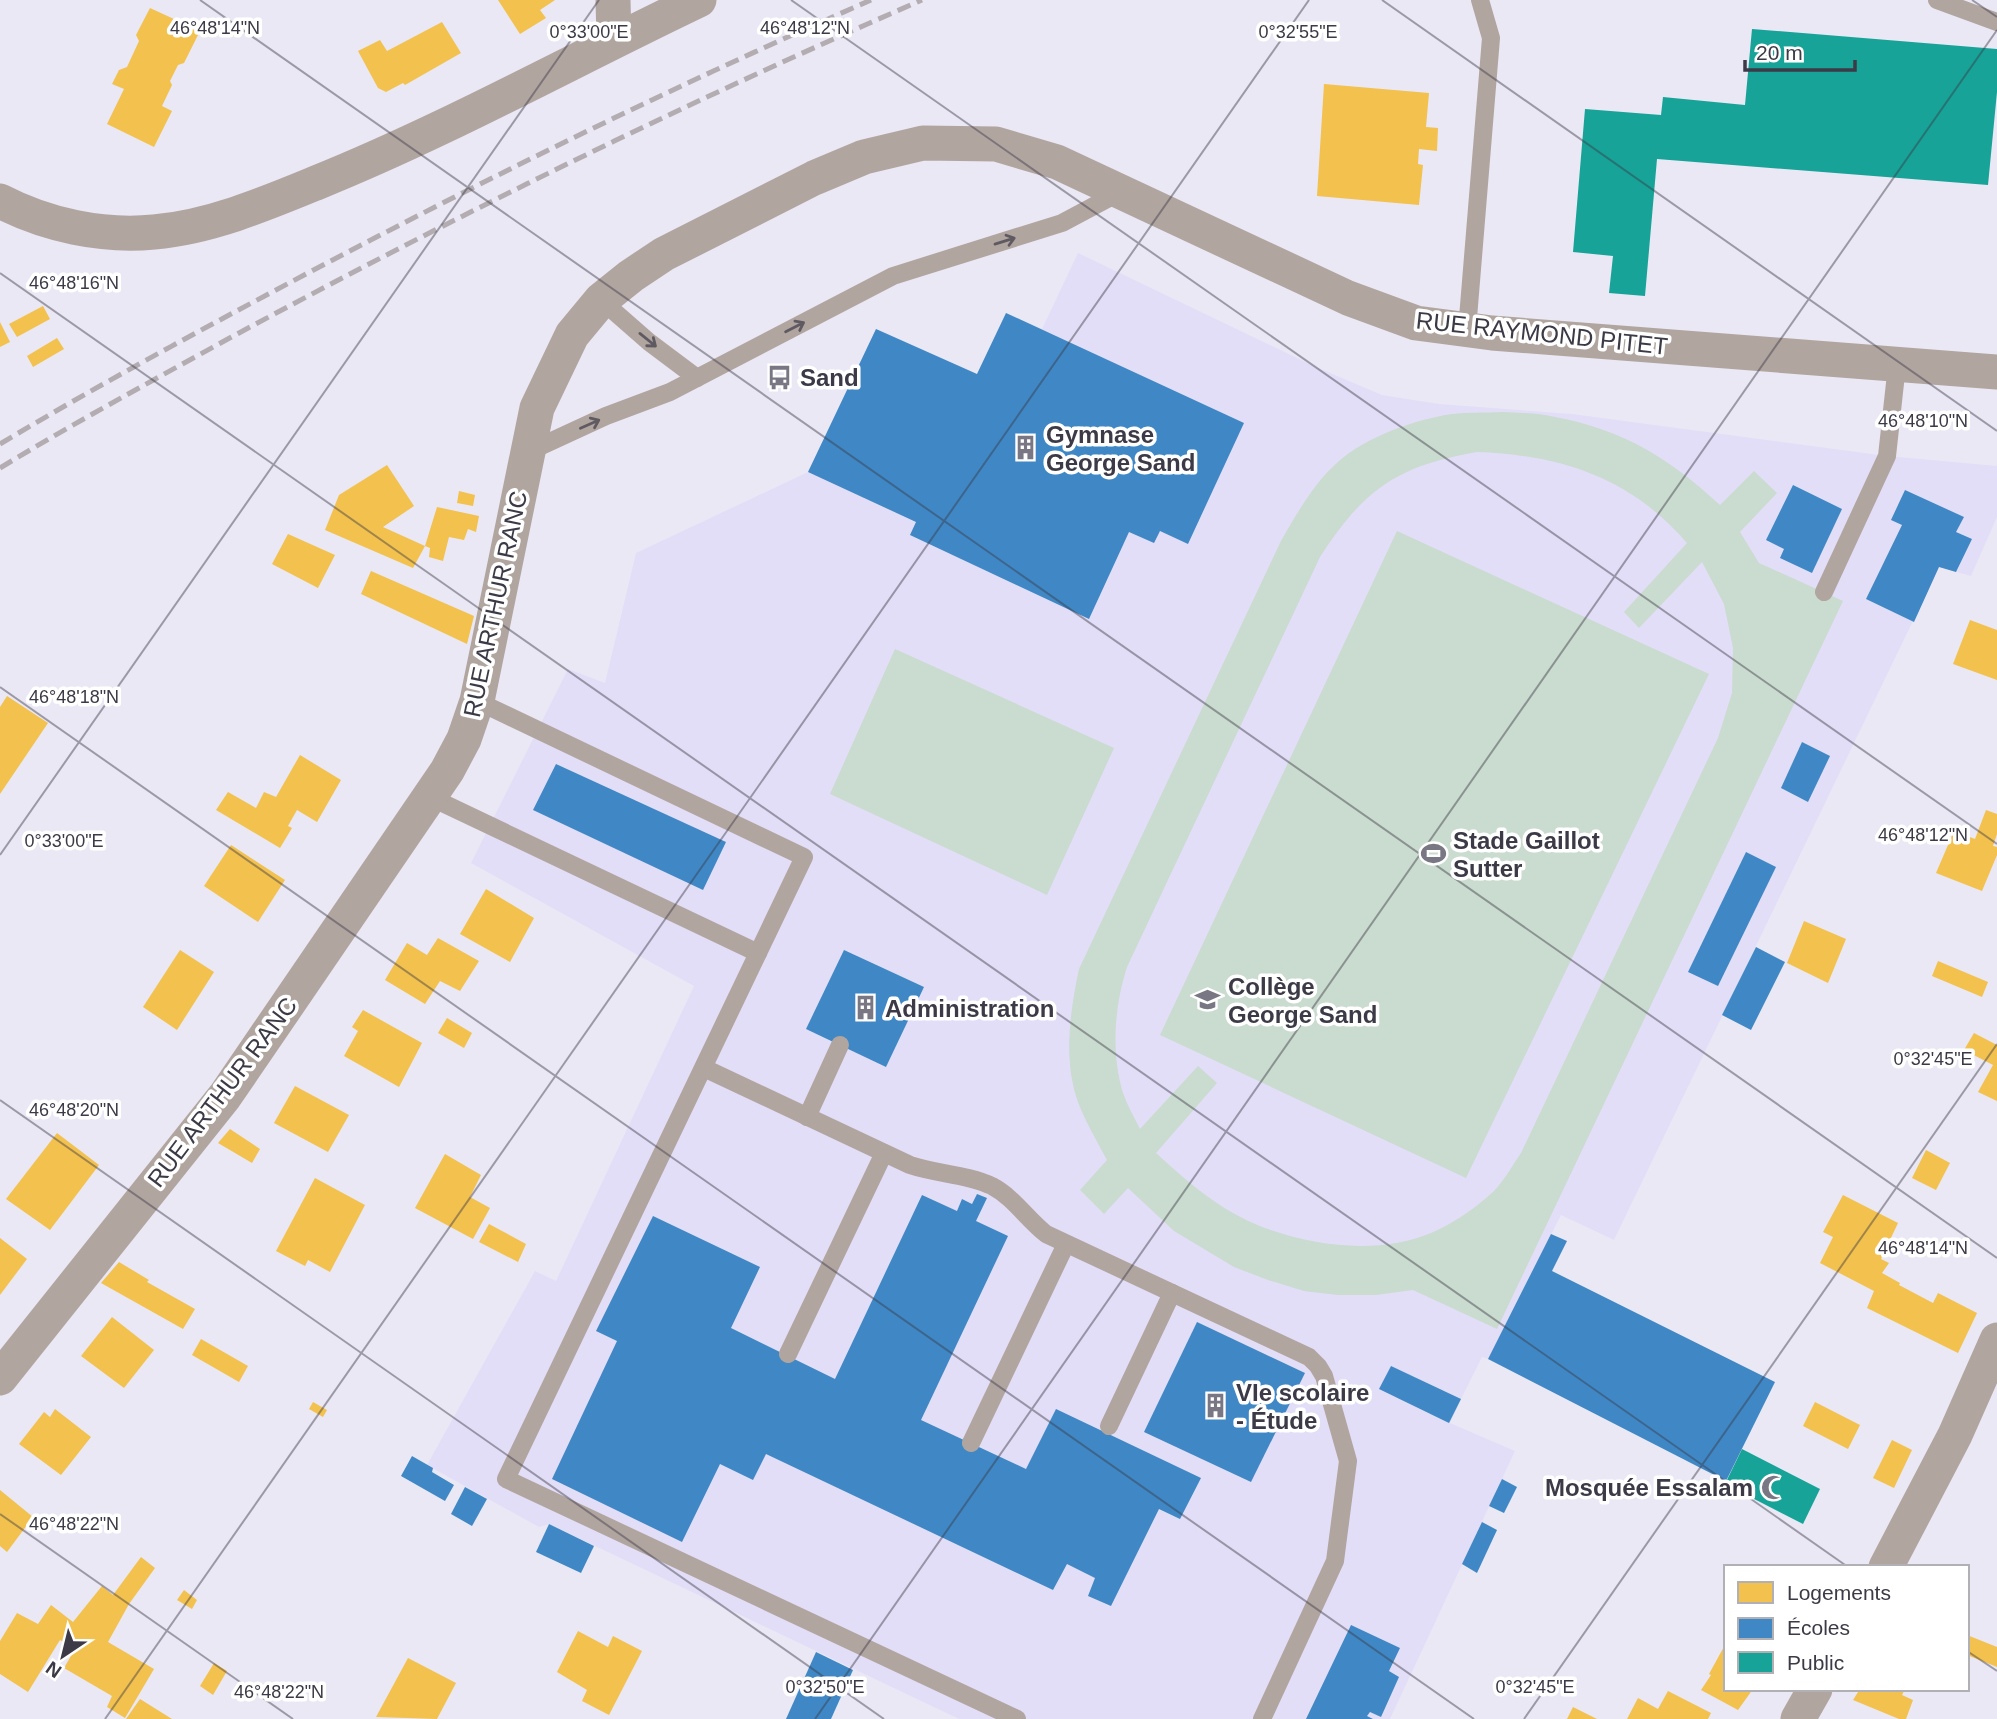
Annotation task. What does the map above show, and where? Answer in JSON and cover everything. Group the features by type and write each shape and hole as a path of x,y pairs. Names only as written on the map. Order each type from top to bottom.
{"street":[{"path":"613,0 614,40"},
{"path":"0,201 52,222 87,230 143,233 187,227 273,200 390,153 699,0"},
{"name":"RUE ARTHUR RANC","path":"0,1378 225,1096 430,797 464,739 477,701 537,408 572,335 601,300 664,254 814,177 864,157 923,144 996,144"},
{"name":"RUE RAYMOND PITET","path":"996,144 1057,162 1348,298 1416,323 1467,330 1997,372"},
{"path":"1887,1565 1955,1435 1997,1340"},
{"path":"1798,1719 1814,1691"}],"lane":[{"path":"1467,330 1491,38 1480,0"},
{"path":"1937,0 1997,22"},
{"path":"528,452 606,416 670,392 893,276 1062,223 1122,191"},
{"path":"601,300 649,342 697,378"},
{"path":"1824,592 1888,456 1897,365"},
{"path":"477,701 804,858 506,1479 1017,1719"},
{"path":"430,797 758,953"},
{"path":"807,1117 841,1045"},
{"path":"704,1068 884,1153 932,1172 973,1179 992,1186 1009,1197 1034,1224 1066,1244 1309,1357 1318,1366 1324,1376 1348,1461 1335,1562 1262,1719"},
{"path":"788,1354 884,1153"},
{"path":"971,1443 1066,1244"},
{"path":"1109,1426 1172,1293"}],"shaded area":[{"name":"Collège George Sand","path":"1078,253 1316,367 1382,395 1439,404 1572,414 1887,456 1997,466 1997,517 1971,576 1939,567 1614,1240 1561,1215 1488,1359 1482,1357 1461,1399 1450,1423 1515,1451 1390,1719 959,1719 549,1524 539,1527 427,1465 535,1271 556,1281 694,986 471,863 568,669 605,683 636,553 808,472 876,329 977,374 1006,313 1042,329"}],"green space":[{"path":"1495,412 1549,416 1624,438 1664,460 1720,505 1754,471 1777,493 1740,532 1759,563 1843,601 1497,1329 1413,1290 1376,1295 1338,1295 1304,1291 1268,1280 1234,1267 1174,1231 1128,1188 1104,1214 1080,1190 1107,1160 1078,1102 1069,1053 1079,969 1281,541 1306,499 1338,462 1377,437 1438,416","holes":["1477,452 1508,454 1566,465 1618,486 1642,502 1687,543 1624,612 1639,628 1702,562 1724,604 1733,648 1732,693 1718,738 1521,1153 1501,1183 1456,1220 1431,1233 1407,1241 1381,1245 1326,1244 1273,1231 1226,1209 1198,1190 1156,1153 1217,1083 1198,1066 1140,1129 1123,1093 1117,1062 1117,1014 1127,967 1320,557 1336,534 1368,498 1404,473"]},
{"name":"Stade Gaillot Sutter","path":"1397,531 1709,674 1466,1178 1160,1035"},
{"path":"895,649 1114,748 1047,895 830,794"}],"building: Logements":[{"path":"498,0 555,0 540,10 546,18 520,34"},
{"path":"150,8 200,31 184,63 178,65 170,81 172,85 162,106 172,111 154,147 107,124 124,89 112,84 119,70 127,67 139,41 136,35"},
{"path":"442,22 461,53 405,85 403,83 386,92 378,88 358,51 380,40 387,51"},
{"path":"1324,84 1429,93 1426,127 1438,128 1437,151 1419,149 1418,164 1423,165 1419,205 1317,196"},
{"path":"43,306 50,319 17,337 9,324"},
{"path":"0,322 10,342 0,347"},
{"path":"57,338 64,349 33,367 27,356"},
{"path":"387,465 414,506 383,527 425,546 413,568 325,530 339,495"},
{"path":"459,491 475,495 473,506 457,503"},
{"path":"437,507 479,516 476,532 468,529 464,540 449,537 443,561 429,557 430,548 425,546"},
{"path":"288,534 335,555 318,588 272,564"},
{"path":"371,571 474,616 467,644 361,594"},
{"path":"1970,620 1997,630 1997,680 1953,664"},
{"path":"7,696 48,723 0,794 0,707"},
{"path":"300,755 341,780 317,822 297,810 288,826 292,828 280,848 216,810 228,792 256,808 264,792 276,797"},
{"path":"1986,810 1997,814 1997,834 1993,846 1997,847 1997,855 1982,891 1936,873 1954,831 1975,839"},
{"path":"231,845 285,880 258,922 204,886"},
{"path":"486,889 534,918 510,962 460,934"},
{"path":"1804,921 1846,939 1828,983 1787,963"},
{"path":"438,938 479,961 460,991 440,981 425,1004 385,980 407,943 427,955"},
{"path":"180,950 214,972 177,1030 143,1007"},
{"path":"1938,961 1988,982 1982,997 1932,976"},
{"path":"363,1010 422,1043 399,1087 344,1056 358,1031 352,1027"},
{"path":"447,1018 472,1033 464,1048 438,1033"},
{"path":"1974,1033 1997,1045 1997,1101 1978,1092 1993,1065 1964,1050"},
{"path":"295,1086 349,1115 328,1152 274,1123"},
{"path":"230,1129 260,1149 252,1163 218,1143"},
{"path":"57,1133 99,1165 50,1230 6,1199"},
{"path":"1926,1150 1950,1163 1936,1190 1912,1178"},
{"path":"445,1154 481,1175 470,1197 490,1208 473,1239 415,1208"},
{"path":"315,1178 365,1205 330,1272 308,1260 305,1266 276,1251"},
{"path":"1843,1195 1898,1223 1881,1259 1889,1263 1882,1273 1933,1303 1938,1293 1977,1313 1958,1353 1867,1308 1874,1291 1820,1263 1833,1237 1823,1232"},
{"path":"489,1224 526,1244 518,1262 479,1242"},
{"path":"0,1238 27,1259 0,1295"},
{"path":"119,1262 149,1280 147,1282 195,1309 183,1329 101,1283"},
{"path":"112,1317 154,1350 124,1388 81,1356"},
{"path":"201,1339 248,1366 239,1382 192,1355"},
{"path":"313,1402 327,1410 323,1417 309,1409"},
{"path":"1815,1402 1860,1425 1848,1449 1803,1426"},
{"path":"55,1409 91,1437 61,1475 19,1444 44,1412 50,1417"},
{"path":"1892,1440 1912,1450 1894,1488 1873,1478"},
{"path":"0,1490 33,1517 7,1552 0,1546"},
{"path":"141,1557 155,1568 129,1604 108,1642 154,1669 125,1718 107,1707 112,1696 64,1668 75,1649 60,1640 28,1692 0,1674 0,1641 17,1613 38,1624 51,1605 73,1622 102,1586 113,1595"},
{"path":"184,1590 197,1600 192,1609 177,1600"},
{"path":"578,1631 608,1647 613,1636 642,1651 609,1715 582,1701 587,1690 557,1672"},
{"path":"1969,1636 1997,1647 1997,1667 1969,1656"},
{"path":"1724,1647 1724,1691 1752,1691 1738,1710 1701,1690 1711,1675 1709,1674"},
{"path":"408,1658 456,1683 437,1719 376,1717"},
{"path":"214,1663 227,1671 213,1695 200,1686"},
{"path":"1668,1691 1711,1713 1708,1719 1627,1719 1638,1698 1658,1709"},
{"path":"1859,1691 1904,1691 1902,1695 1913,1700 1906,1719 1899,1719 1853,1700"},
{"path":"140,1699 172,1719 126,1719"},
{"path":"1573,1707 1597,1719 1567,1719"}],"building: Écoles":[{"name":"Gymnase George Sand","path":"1006,313 1244,423 1188,544 1160,531 1154,543 1129,532 1089,619 910,535 916,522 808,472 876,329 977,374"},
{"path":"1793,485 1842,509 1812,573 1780,558 1784,549 1766,540"},
{"path":"1905,490 1964,517 1956,532 1972,539 1956,572 1939,567 1914,622 1866,599 1902,525 1891,520"},
{"path":"1802,742 1830,756 1808,802 1781,788"},
{"path":"556,764 726,842 703,890 533,810"},
{"path":"1746,852 1776,867 1718,986 1688,972"},
{"path":"1756,947 1785,962 1751,1030 1722,1015"},
{"name":"Administration","path":"844,950 924,987 886,1067 806,1029"},
{"path":"977,1194 987,1198 976,1221 1008,1236 921,1420 1026,1469 1056,1409 1201,1478 1180,1519 1159,1509 1111,1606 1088,1596 1095,1578 1067,1564 1053,1590 766,1454 753,1480 720,1464 682,1542 552,1479 617,1341 596,1331 653,1216 760,1267 731,1328 835,1379 922,1195 957,1211 962,1199 972,1204"},
{"path":"1551,1234 1567,1241 1552,1271 1775,1382 1726,1481 1488,1359"},
{"name":"VIe scolaire - Étude","path":"1197,1322 1305,1373 1251,1482 1144,1432"},
{"path":"1391,1366 1461,1399 1449,1423 1379,1389"},
{"path":"412,1456 454,1485 445,1501 401,1476"},
{"path":"1502,1479 1517,1487 1504,1513 1489,1506"},
{"path":"465,1487 487,1499 472,1526 451,1514"},
{"path":"1482,1522 1497,1530 1477,1573 1462,1564"},
{"path":"549,1524 594,1546 581,1573 536,1552"},
{"path":"1351,1625 1400,1648 1389,1671 1399,1677 1381,1717 1370,1712 1367,1716 1373,1719 1306,1719"},
{"path":"816,1652 853,1670 831,1719 786,1719"}],"building: Public":[{"path":"1752,29 1997,49 1997,92 1988,185 1657,159 1645,296 1609,293 1613,256 1573,252 1585,109 1661,115 1663,97 1745,105"},
{"name":"Mosquée Essalam","path":"1742,1449 1820,1489 1803,1524 1725,1484"}],"railway":[{"path":"0,444 181,341 434,207 651,100 871,0"},
{"path":"0,468 226,340 397,249 657,120 922,0"}],"place":[{"name":"Sand","path":"780,377"},
{"name":"Gymnase George Sand","path":"1026,448"},
{"name":"Stade Gaillot Sutter","path":"1433,854"},
{"name":"Collège George Sand","path":"1208,1000"},
{"name":"Administration","path":"865,1008"},
{"name":"VIe scolaire - Étude","path":"1216,1406"},
{"name":"Mosquée Essalam","path":"1773,1487"}]}
